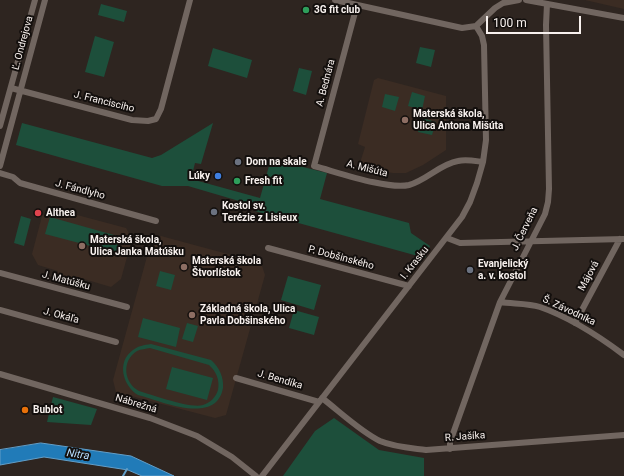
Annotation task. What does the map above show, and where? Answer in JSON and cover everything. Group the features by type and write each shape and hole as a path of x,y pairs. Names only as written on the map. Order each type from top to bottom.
{"street":[{"name":"Ľ. Ondrejova","path":"0,126 35,0"},
{"name":"Ľ. Ondrejova","path":"0,166 45,0"},
{"name":"J. Francisciho","path":"21,90 132,120 148,121 156,119 161,108 190,0"},
{"path":"335,0 462,28 476,26 495,8 503,3 519,0"},
{"path":"526,0 624,18"},
{"name":"J. Červeňa","path":"450,449 450,442 500,302 545,214 548,202 547,4"},
{"name":"A. Bednára","path":"314,166 357,5"},
{"name":"I. Krasku","path":"262,476 447,238 462,218 470,202 483,162 486,140 484,45 482,36 476,26"},
{"path":"11,88 21,90"},
{"name":"A. Mišúta","path":"314,166 381,184 402,186 410,185 451,163 460,160 483,162"},
{"name":"J. Fándlyho","path":"0,173 12,177 20,183 156,221"},
{"path":"447,238 460,243 622,239"},
{"name":"Májová","path":"575,323 622,239"},
{"name":"P. Dobšinského","path":"268,248 409,286"},
{"name":"J. Matúšku","path":"0,274 127,307"},
{"name":"Š. Závodníka","path":"500,302 539,307 575,323 608,342 624,355"},
{"name":"J. Okáľa","path":"0,310 116,342"},
{"name":"Nábrežná","path":"0,374 150,418 197,436 232,457 256,476"},
{"name":"J. Bendíka","path":"236,378 320,400"},
{"name":"R. Jašíka","path":"320,400 368,434 381,441 406,448 426,450 450,449 624,435"}],"shaded area":[{"path":"585,0 624,0 624,9"},
{"name":"Materská škola, Ulica Antona Mišúta","path":"378,78 446,96 446,150 423,165 406,173 393,173 359,166 365,147 358,144 374,80"},
{"name":"Materská škola, Ulica Janka Matúšku","path":"51,208 126,228 132,239 121,279 111,287 84,279 82,284 57,277 58,271 38,265 32,254 42,216"},
{"name":"Základná škola, Ulica Pavla Dobšinského","path":"161,236 261,263 265,275 226,415 215,418 116,392 113,380 151,242"}],"green space":[{"path":"101,4 127,11 124,22 98,15"},
{"path":"95,36 114,42 104,77 85,72"},
{"path":"420,47 435,50 431,67 416,63"},
{"path":"213,48 252,60 247,78 208,66"},
{"path":"299,68 312,71 306,95 293,91"},
{"path":"412,92 425,96 422,110 408,106"},
{"path":"385,94 399,97 395,111 382,107"},
{"path":"422,118 436,122 432,135 418,132"},
{"path":"22,123 152,158 161,155 213,123 201,164 195,163 191,179 260,198 271,159 327,173 320,199 409,223 411,233 430,246 425,258 255,211 256,206 188,186 162,186 16,145"},
{"path":"21,216 31,219 24,246 14,243"},
{"path":"50,217 121,237 117,253 45,234"},
{"path":"160,271 175,275 171,290 156,286"},
{"path":"288,276 321,285 314,310 281,300"},
{"path":"294,310 319,317 314,335 289,328"},
{"path":"143,318 180,328 176,347 138,337"},
{"path":"187,323 198,326 193,342 182,339"},
{"path":"151,344 211,360 219,369 223,380 223,388 218,399 210,406 186,408 138,395 133,391 125,380 123,367 124,361 135,349","holes":["150,348 209,365 217,376 218,390 216,395 210,401 206,404 197,406 139,391 130,383 126,372 128,360 132,355 139,350"]},
{"path":"172,367 213,378 207,400 166,389"},
{"path":"53,397 97,409 91,425 47,422"},
{"path":"334,418 379,450 424,458 424,476 283,476 315,431"}],"water":[{"name":"Nitra","path":"41,443 131,456 174,476 142,476 128,470 44,457 0,465 0,450"}],"waterway":[{"path":"123,476 127,469"}],"place":[{"name":"3G fit club","path":"306,10"},
{"name":"Materská škola, Ulica Antona Mišúta","path":"405,120"},
{"name":"Dom na skale","path":"238,162"},
{"name":"Lúky","path":"218,176"},
{"name":"Fresh fit","path":"237,181"},
{"name":"Kostol sv. Terézie z Lisieux","path":"214,212"},
{"name":"Althea","path":"38,213"},
{"name":"Materská škola, Ulica Janka Matúšku","path":"82,246"},
{"name":"Materská škola Štvorlístok","path":"184,267"},
{"name":"Evanjelický a. v. kostol","path":"470,270"},
{"name":"Základná škola, Ulica Pavla Dobšinského","path":"192,315"},
{"name":"Bublot","path":"25,410"}]}
